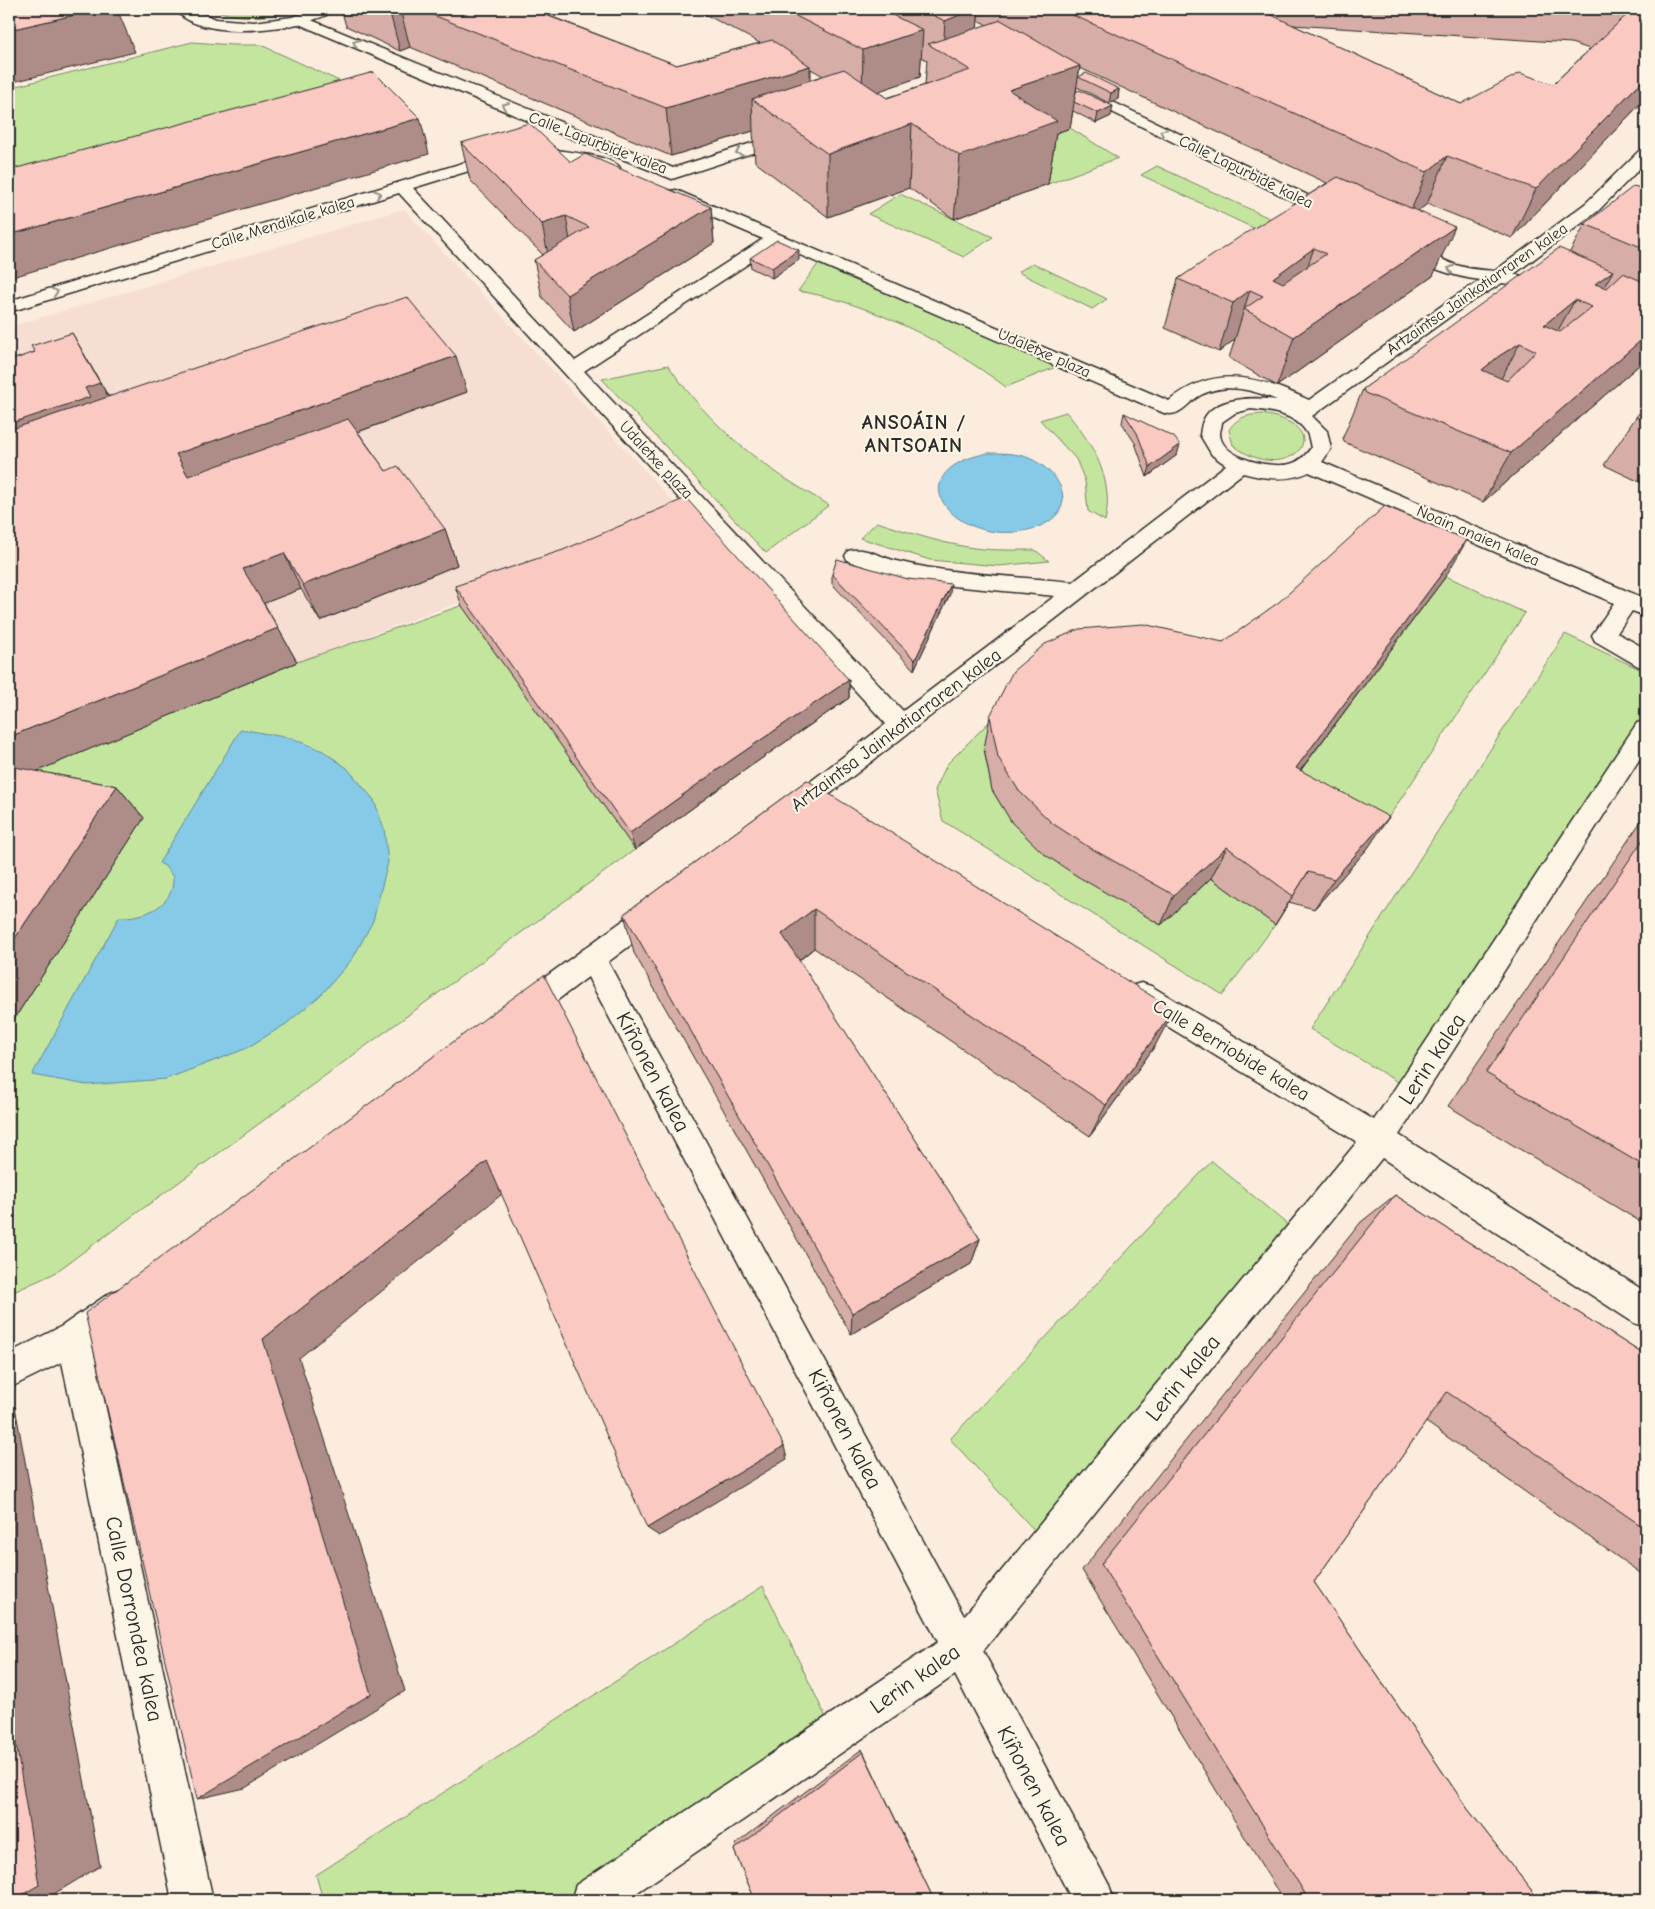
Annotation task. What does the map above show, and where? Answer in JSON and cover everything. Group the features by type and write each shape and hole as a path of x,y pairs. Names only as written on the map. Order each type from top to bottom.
{"street":[{"path":"182,9 192,16 212,23 239,26 270,24 299,19 327,9"},
{"name":"Calle Lapurbide kalea","path":"299,19 538,120 672,174 804,131"},
{"name":"Calle Lapurbide kalea","path":"1027,65 1348,221"},
{"name":"Calle Mendikale kalea","path":"9,307 515,151 536,137 538,120"},
{"path":"515,151 598,162 624,173"},
{"name":"Artzaintsa Jainkotiarraren kalea","path":"1306,412 1460,301 1499,277 1592,207 1646,153"},
{"name":"Udaletxe plaza","path":"402,186 902,726"},
{"name":"Udaletxe plaza","path":"660,188 1171,409 1194,391 1217,382 1241,381 1271,390 1306,412"},
{"path":"1592,207 1610,214"},
{"path":"573,370 776,238"},
{"path":"1392,242 1440,266 1466,273 1527,281 1564,295"},
{"path":"1251,404 1277,406 1306,412 1317,432 1321,449 1309,464 1290,471 1265,471 1240,465 1220,452 1210,435 1213,420 1228,408 1251,404"},
{"name":"Noain anaien kalea","path":"1309,464 1637,604"},
{"name":"Artzaintsa Jainkotiarraren kalea","path":"772,824 1240,465"},
{"path":"856,556 893,568 932,576 1078,590"},
{"path":"1637,604 1603,635 1646,660"},
{"name":"Lerin kalea","path":"591,1900 962,1648 1380,1139 1646,730"},
{"path":"811,795 837,811"},
{"path":"504,1023 678,894"},
{"name":"Kiñonen kalea","path":"592,959 962,1648 1094,1900"},
{"name":"Calle Berriobide kalea","path":"1118,981 1380,1139 1646,1312"},
{"path":"9,1371 74,1338 138,1291"},
{"name":"Calle Dorrondea kalea","path":"74,1338 193,1900"}],"shaded area":[{"path":"404,209 688,518 297,662 9,783 9,327"}],"green space":[{"path":"212,9 302,9 268,16 246,16 223,13"},
{"path":"192,42 261,45 376,98 9,202 9,88"},
{"path":"1070,128 1118,158 1048,184 1001,153"},
{"path":"1157,166 1282,224 1266,234 1141,175"},
{"path":"900,194 993,237 964,257 868,214"},
{"path":"1033,263 1107,299 1092,309 1018,272"},
{"path":"818,264 1056,367 1006,387 933,340 881,315 826,297 798,291"},
{"path":"668,365 703,409 740,445 782,476 829,505 766,553 602,379"},
{"path":"1066,412 1084,436 1099,462 1107,491 1105,521 1088,511 1085,481 1076,459 1040,420"},
{"path":"1262,414 1286,421 1299,431 1303,441 1298,451 1288,458 1272,461 1253,457 1233,445 1229,430 1235,422 1252,415"},
{"path":"688,518 849,698 732,779 53,1274 9,1294 9,783 297,662 568,569"},
{"path":"877,522 930,539 971,548 1035,550 1049,561 999,566 930,560 860,538"},
{"path":"1446,576 1525,613 1368,848 1278,800"},
{"path":"1565,634 1646,672 1646,730 1411,1090 1310,1029"},
{"path":"1006,705 984,749 992,790 1007,814 1160,925 1211,878 1275,925 1223,995 943,821 935,790 947,764"},
{"path":"1212,1161 1309,1243 1048,1545 950,1439"},
{"path":"763,1586 832,1730 586,1900 323,1900 316,1875"}],"water":[{"path":"988,453 1020,455 1041,465 1059,483 1062,503 1058,513 1049,521 1035,528 1007,532 982,529 961,520 946,507 940,492 943,477 959,463"},
{"path":"241,729 294,739 323,751 347,768 374,800 384,829 388,862 373,921 353,958 322,994 286,1024 245,1049 166,1079 87,1085 32,1075 119,917 129,917 148,912 163,903 169,896 173,877 165,866 159,863"}],"building":[{"path":"9,9 101,9 9,30"},
{"path":"418,9 530,9 677,65 772,40 810,66 666,108"},
{"path":"782,9 865,9 870,11 880,9 923,30 863,50"},
{"path":"920,9 974,9 945,21"},
{"path":"1059,9 1259,9 1461,104 1520,73 1553,84 1633,9 1646,9 1646,77 1536,189 1447,156 1427,172"},
{"path":"1001,20 1080,66 1009,90 1057,121 960,156 912,124 828,154 752,99 844,69 887,98 970,70 928,44"},
{"path":"374,72 420,118 9,235 9,170"},
{"path":"1086,73 1119,89 1111,93 1078,77"},
{"path":"1079,90 1113,106 1098,113 1074,102 1076,92"},
{"path":"529,123 571,162 585,154 711,207 567,295 534,260 589,227 566,216 542,224 461,143"},
{"path":"1338,177 1455,227 1294,337 1244,309 1263,296 1250,290 1233,303 1178,279 1241,236","holes":["1314,248 1326,254 1283,283 1273,278"]},
{"path":"1634,186 1646,190 1646,249 1585,224"},
{"path":"777,240 799,250 772,268 750,258"},
{"path":"1559,248 1613,271 1595,284 1607,288 1623,273 1646,283 1646,336 1511,453 1365,393 1363,389","holes":["1575,300 1592,307 1560,332 1544,325","1520,343 1536,351 1507,381 1482,370 1499,356"]},
{"path":"407,297 456,356 176,454 188,476 348,419 386,471 398,466 445,529 303,585 284,553 243,569 278,628 9,737 9,430"},
{"path":"72,333 100,383 85,388 90,397 9,424 9,354 12,360 35,352 31,346"},
{"path":"1646,406 1646,421 1636,417"},
{"path":"1124,413 1174,437 1180,445 1150,467 1137,433"},
{"path":"686,498 849,680 730,761 630,833 455,586 563,550"},
{"path":"1385,506 1467,540 1296,768 1389,817 1334,879 1308,872 1293,896 1227,847 1174,895 1087,846 1052,823 1019,791 998,757 990,716 1013,671 1045,644 1079,629 1143,624 1223,642 1279,602"},
{"path":"837,559 908,579 951,584 915,660 832,574"},
{"path":"9,766 117,786 9,947"},
{"path":"807,780 1174,1010 1106,1105 814,909 782,934 980,1239 852,1313 624,914"},
{"path":"1646,835 1646,1167 1486,1073"},
{"path":"544,975 784,1446 647,1528 487,1161 263,1339 371,1694 197,1799 85,1313"},
{"path":"1395,1195 1646,1356 1646,1529 1447,1392 1314,1582 1467,1808 1539,1900 1309,1900 1101,1564"},
{"path":"9,1700 39,1885 13,1900 9,1900"},
{"path":"863,1752 934,1900 755,1900 734,1850"}],"district":[{"name":"ANSOÁIN / ANTSOAIN","path":"914,434"}]}
